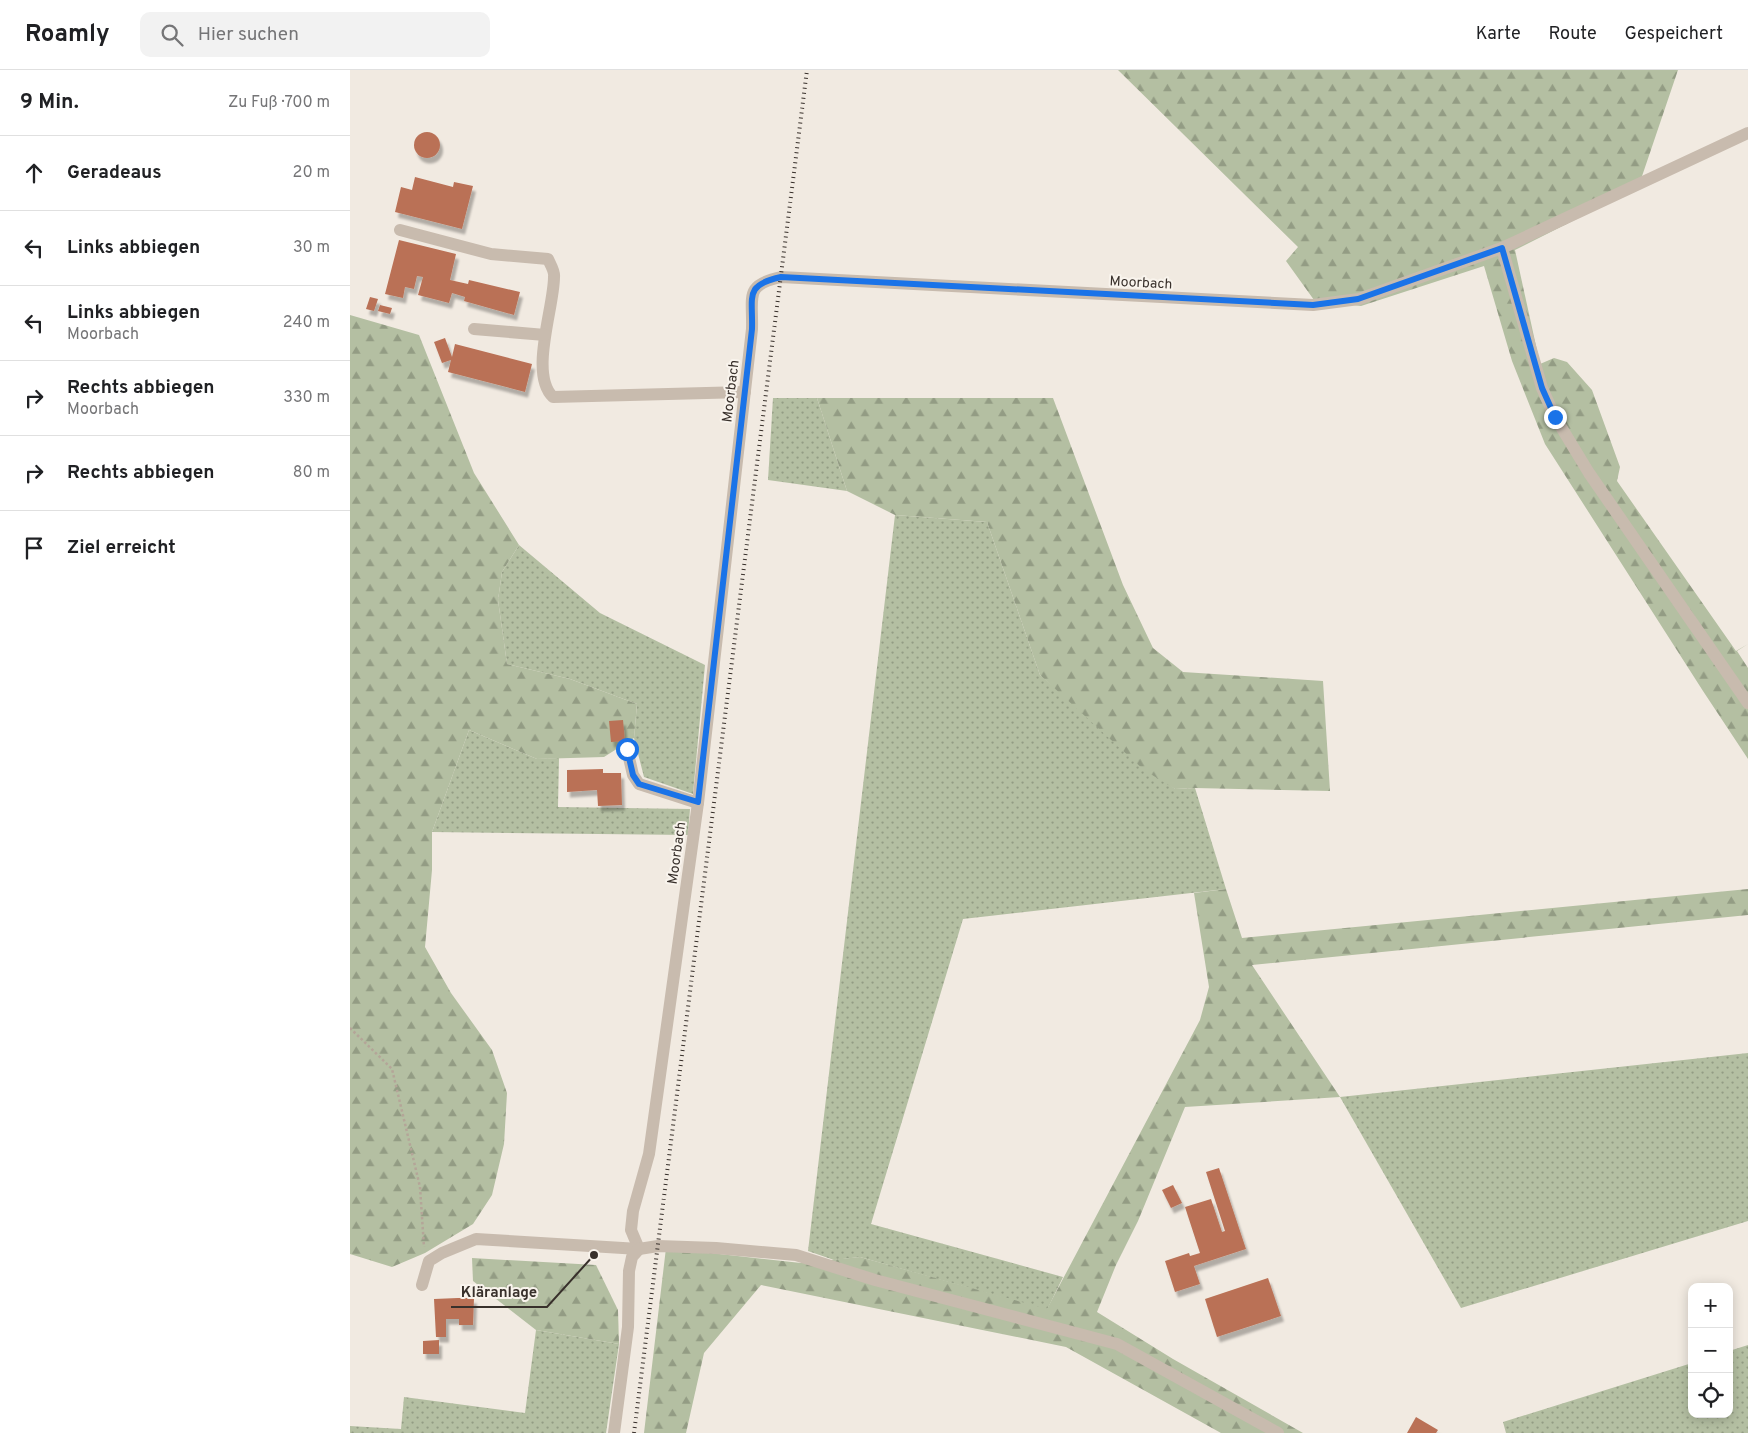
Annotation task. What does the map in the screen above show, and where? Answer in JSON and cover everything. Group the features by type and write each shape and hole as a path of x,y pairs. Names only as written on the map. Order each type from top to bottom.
{"street":[{"path":"1748,133 1502,248 1542,388 1555,417 1589,473 1748,703"},
{"path":"400,230 491,254 548,259 555,275 545,335 543,380 547,391 553,398 745,392"},
{"name":"Moorbach","path":"639,1249 631,1230 633,1211 649,1154 698,802 752,329 752,298 756,286 764,281 781,277 1313,305 1358,299 1502,248"},
{"path":"474,329 545,335"},
{"path":"627,749 633,775 639,784 698,802"},
{"path":"422,1285 428,1261 442,1252 476,1239 639,1249 658,1246 716,1248 796,1256 875,1280 1117,1344 1278,1433"},
{"path":"614,1433 628,1327 629,1272 632,1257 639,1249"}],"path":[{"path":"350,1028 392,1069 420,1187 425,1253 442,1252"}],"green space":[{"path":"1118,70 1678,70 1638,188 1515,250 1540,364 1554,358 1567,362 1592,390 1620,467 1617,481 1736,651 1748,644 1737,651 1748,668 1748,759 1545,444 1512,361 1484,266 1361,306 1314,300 1286,261 1298,247"},
{"path":"350,315 419,335 474,473 519,545 502,572 498,600 507,664 570,679 637,704 634,738 604,757 537,759 469,730 432,832 432,870 425,947 451,993 492,1050 507,1093 504,1144 492,1195 473,1224 425,1253 392,1267 350,1254"},
{"path":"773,398 817,398 847,491 768,480"},
{"path":"817,398 1053,398 1123,585 1153,648 1183,672 1323,681 1330,791 1175,789 1144,770 1040,675 987,522 895,515 847,491"},
{"path":"895,515 987,522 1040,675 1175,789 1195,788 1226,889 963,919 871,1224 1063,1277 1047,1310 860,1257 834,1260 808,1251"},
{"path":"519,545 600,613 705,665 693,794 644,777 634,738 637,704 570,679 507,664 498,600 502,572"},
{"path":"469,730 537,759 559,758 558,807 690,809 688,835 432,832"},
{"path":"1226,889 1242,938 1748,889 1748,915 1252,965 1340,1097 1185,1107 1138,1221 1116,1265 1097,1312 1173,1359 1303,1433 1221,1433 1066,1347 761,1285 704,1353 686,1433 644,1433 666,1248 801,1263 860,1257 1047,1309 1200,1020 1209,987 1194,893"},
{"path":"1748,1053 1748,1221 1461,1308 1340,1097"},
{"path":"472,1258 596,1265 618,1310 619,1344 536,1330 473,1281"},
{"path":"536,1330 619,1344 606,1433 350,1433 350,1426 401,1429 404,1397 525,1413"},
{"path":"1748,1345 1748,1433 1506,1433 1503,1422 1688,1364 1688,1418 1733,1418 1733,1350"}],"building":[{"path":"427,132 436,136 440,145 436,154 427,158 418,154 414,145 418,136"},
{"path":"415,177 453,187 454,182 473,186 462,229 395,212 401,187 412,190"},
{"path":"399,240 456,254 450,280 468,284 469,280 520,292 514,315 464,301 465,297 452,293 449,303 418,295 423,277 417,276 414,289 405,287 403,298 385,294"},
{"path":"370,297 378,299 374,311 366,309"},
{"path":"380,305 392,308 390,314 378,311"},
{"path":"445,338 452,357 455,344 532,364 525,392 448,372 451,360 442,363 434,342"},
{"path":"623,720 625,741 611,742 609,721"},
{"path":"603,769 603,773 621,773 622,805 598,806 597,790 567,792 567,770"},
{"path":"1219,1168 1246,1249 1194,1266 1200,1284 1175,1292 1165,1261 1189,1253 1190,1256 1200,1253 1185,1207 1211,1199 1222,1232 1225,1231 1206,1172"},
{"path":"1173,1185 1182,1203 1171,1208 1162,1190"},
{"path":"1268,1278 1281,1316 1217,1337 1205,1299"},
{"path":"474,1298 473,1325 459,1325 459,1319 446,1319 446,1337 436,1337 434,1299"},
{"path":"439,1340 439,1354 423,1354 423,1341"},
{"path":"1416,1417 1438,1430 1436,1433 1407,1433"}],"railway":[{"path":"634,1433 807,70"}],"place":[{"name":"Kläranlage","path":"594,1255"}],"route":[{"path":"627,749 633,775 639,784 698,802 752,329 752,298 756,286 764,281 781,277 1313,305 1358,299 1502,248 1542,388 1555,417"}]}
